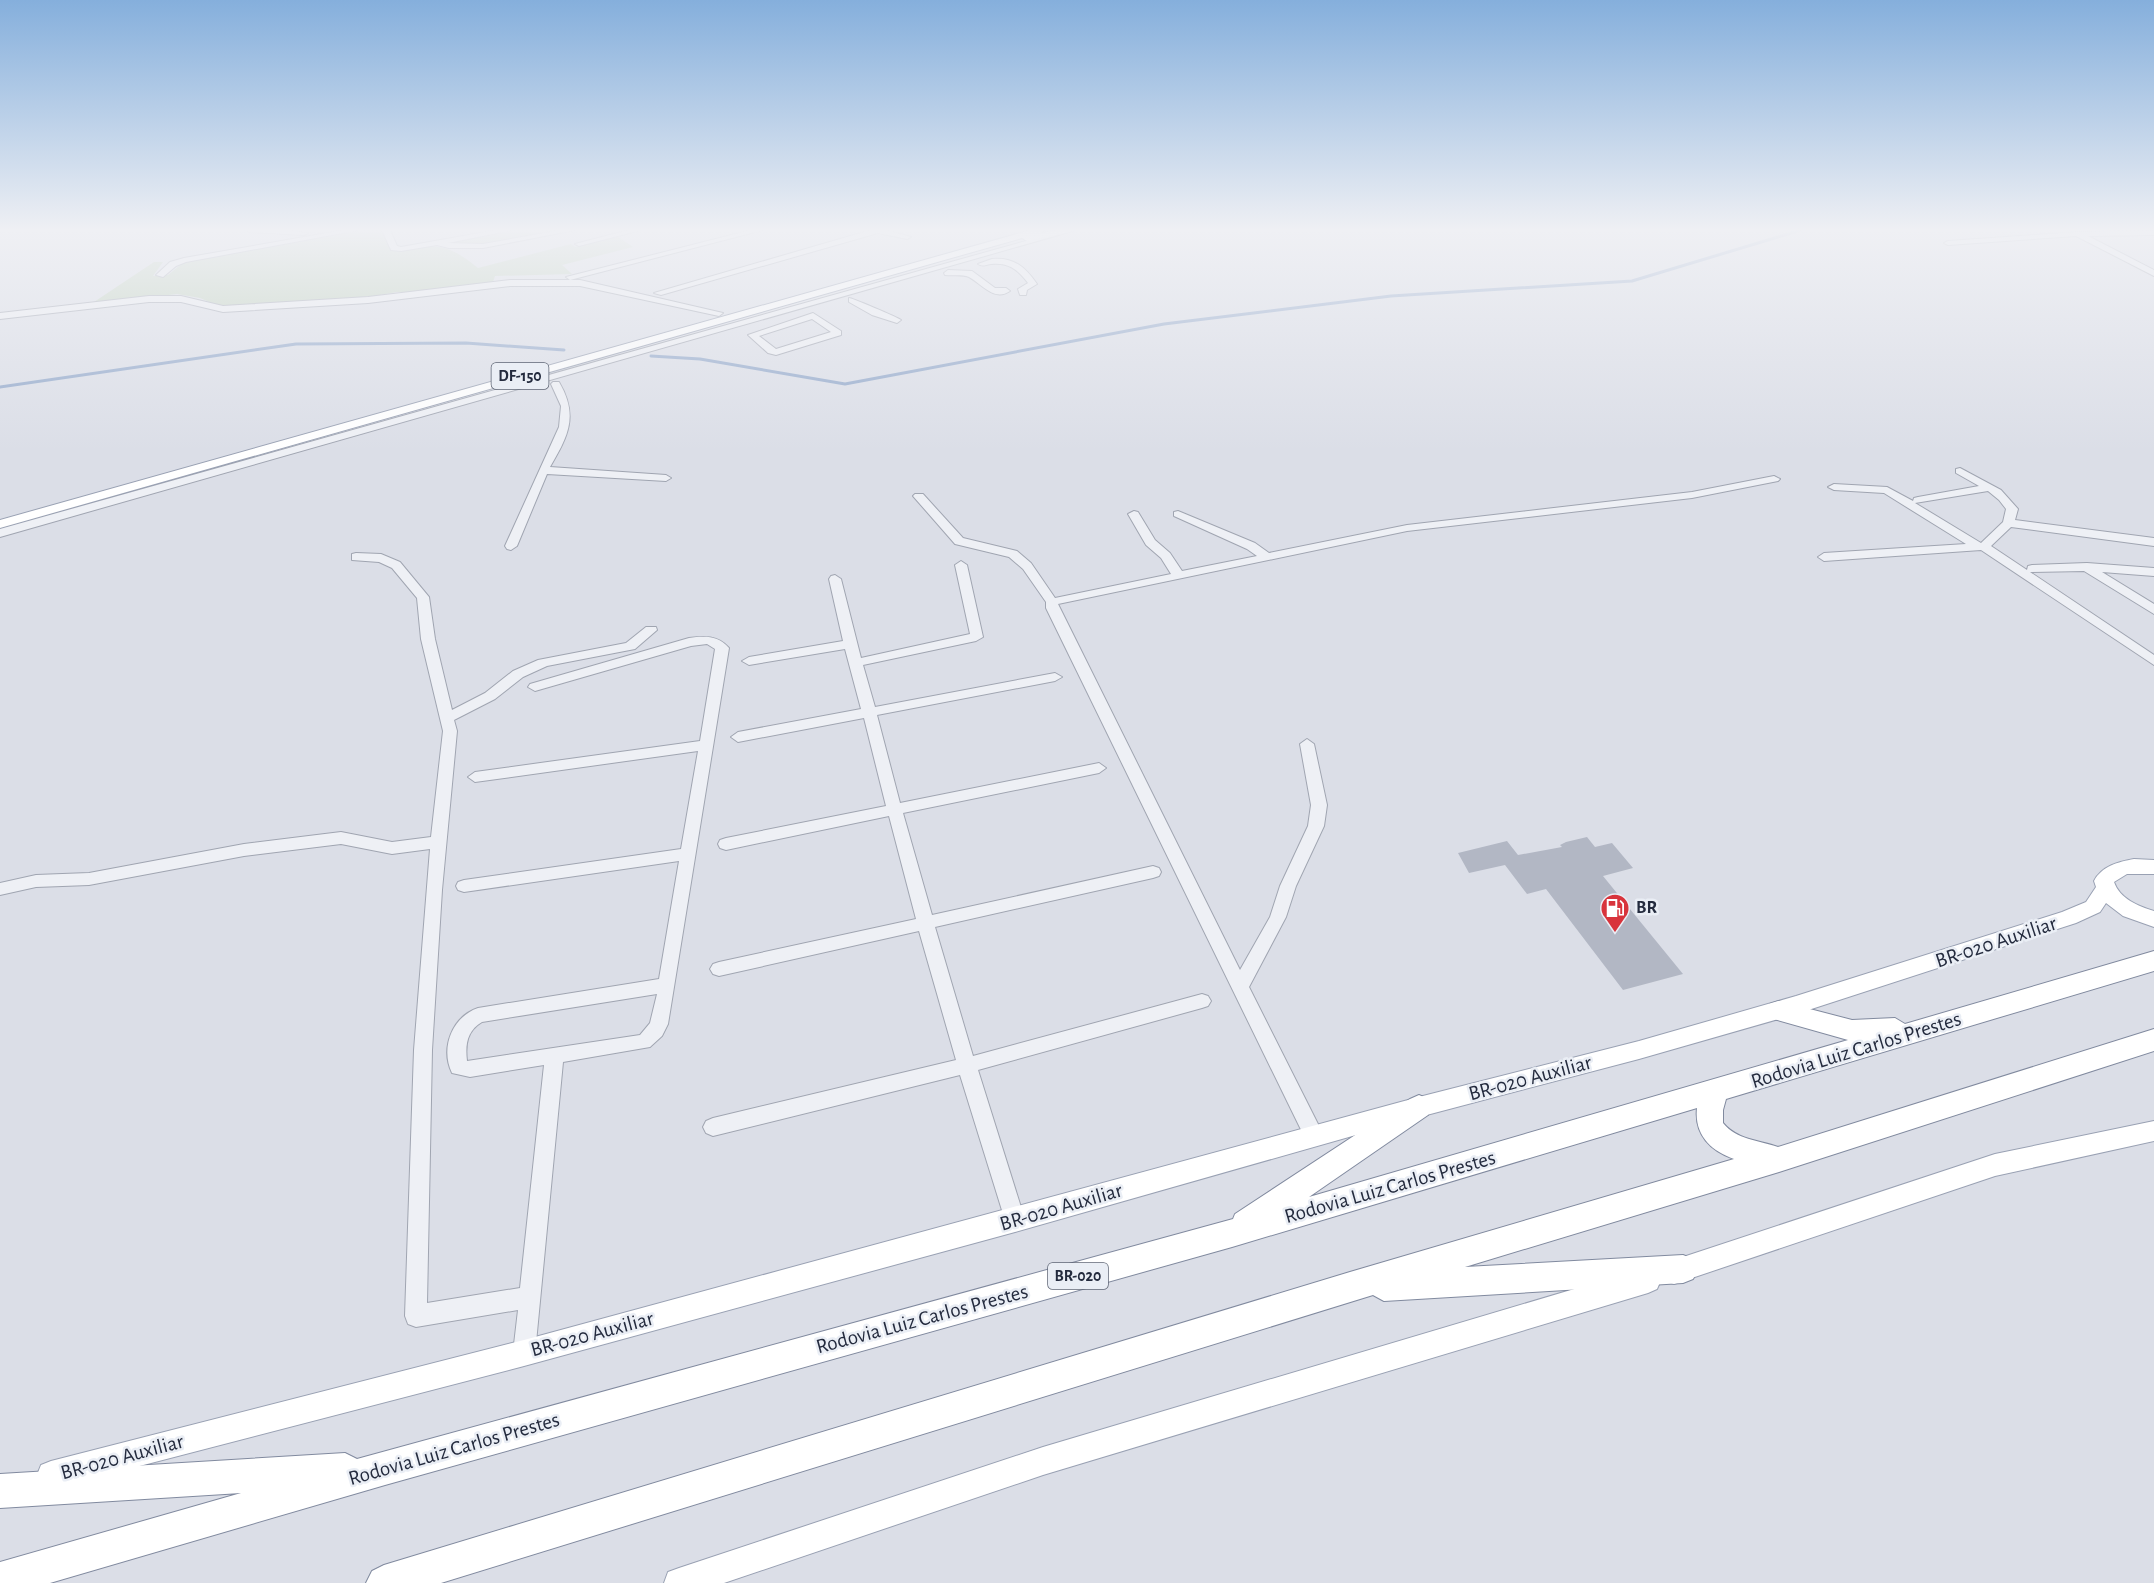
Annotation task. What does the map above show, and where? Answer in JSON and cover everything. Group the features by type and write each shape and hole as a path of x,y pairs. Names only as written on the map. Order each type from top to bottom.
{"highway":[{"name":"Rodovia Luiz Carlos Prestes","path":"0,1580 385,1468 1232,1233 1714,1093 2154,961"},
{"path":"1779,1011 1852,1031 1929,1027"},
{"path":"384,1583 1350,1287 1779,1159 2154,1040"},
{"path":"1714,1093 1708,1116 1716,1137 1743,1152 1779,1159"},
{"path":"1232,1233 1419,1107"},
{"path":"1350,1287 1683,1269"},
{"path":"0,1490 385,1468"}],"main road":[{"name":"DF-150","path":"0,515 755,304"},
{"name":"DF-150","path":"0,524 779,304"},
{"name":"BR-020 Auxiliar","path":"0,1490 524,1353 1015,1220 1419,1107 1779,1011 2069,918 2093,907 2106,888 2104,881 2110,873 2137,866 2154,867"},
{"path":"2106,888 2113,899 2125,908 2154,919"},
{"path":"679,1583 1043,1461 1683,1269 1995,1165 2154,1131"}],"street":[{"path":"0,318 110,304"},
{"path":"201,304 223,309 306,304"},
{"path":"674,304 719,314"},
{"path":"0,533 810,304"},
{"path":"739,324 751,327 778,323 816,317 838,332 776,352 771,351 753,334 778,323 840,304"},
{"path":"859,304 875,313 897,320"},
{"path":"515,388 556,384 593,375 618,358"},
{"path":"511,546 543,470 556,447 566,415 564,399 556,384"},
{"path":"543,470 666,478"},
{"path":"1824,557 1981,547 2008,523 2012,509 2009,503 1960,471"},
{"path":"1052,602 1407,528 1692,495 1774,479"},
{"path":"1834,487 1887,490 1981,547 2154,661"},
{"path":"1918,500 1987,488"},
{"path":"918,496 959,541 1013,554 1027,566 1052,602 1052,608 1082,672 1314,1136"},
{"path":"1134,514 1149,542 1166,556 1178,575"},
{"path":"1178,514 1251,546 1267,557"},
{"path":"2008,523 2154,542"},
{"path":"356,557 381,558 396,565 423,597 428,639 450,731 423,1050 416,1316 530,1297"},
{"path":"855,663 976,637 961,565"},
{"path":"2087,567 2154,610"},
{"path":"2032,569 2087,567 2154,572"},
{"path":"835,579 849,644 966,1066 1015,1220"},
{"path":"447,718 490,696 518,674 543,663 630,646 651,630"},
{"path":"535,687 689,642 716,641 722,648 704,745 667,985 659,1028 654,1036 644,1042 554,1058 470,1069 459,1067 457,1059 460,1029 466,1021 478,1015 667,985"},
{"path":"749,661 849,644"},
{"path":"738,737 1055,677"},
{"path":"1240,987 1278,917 1288,886 1316,826 1320,805 1307,744"},
{"path":"475,777 704,745"},
{"path":"726,844 1100,768"},
{"path":"0,889 36,881 89,879 244,850 341,838 355,838 392,848 439,842"},
{"path":"464,886 689,854"},
{"path":"719,969 1153,872"},
{"path":"712,1127 966,1066 1202,1001"},
{"path":"524,1353 554,1058"}],"green space":[{"path":"214,304 264,304 221,307"}],"building":[{"name":"BR","path":"1587,837 1595,847 1612,843 1633,868 1603,876 1683,974 1623,990 1546,889 1527,894 1505,865 1469,873 1458,853 1507,841 1518,855 1562,847 1560,845 1566,842"}],"waterway":[{"path":"651,356 700,359 845,384 1164,324 1327,304"},
{"path":"0,387 296,344 466,343 564,350"}],"place":[{"name":"BR","path":"1615,934"}]}
